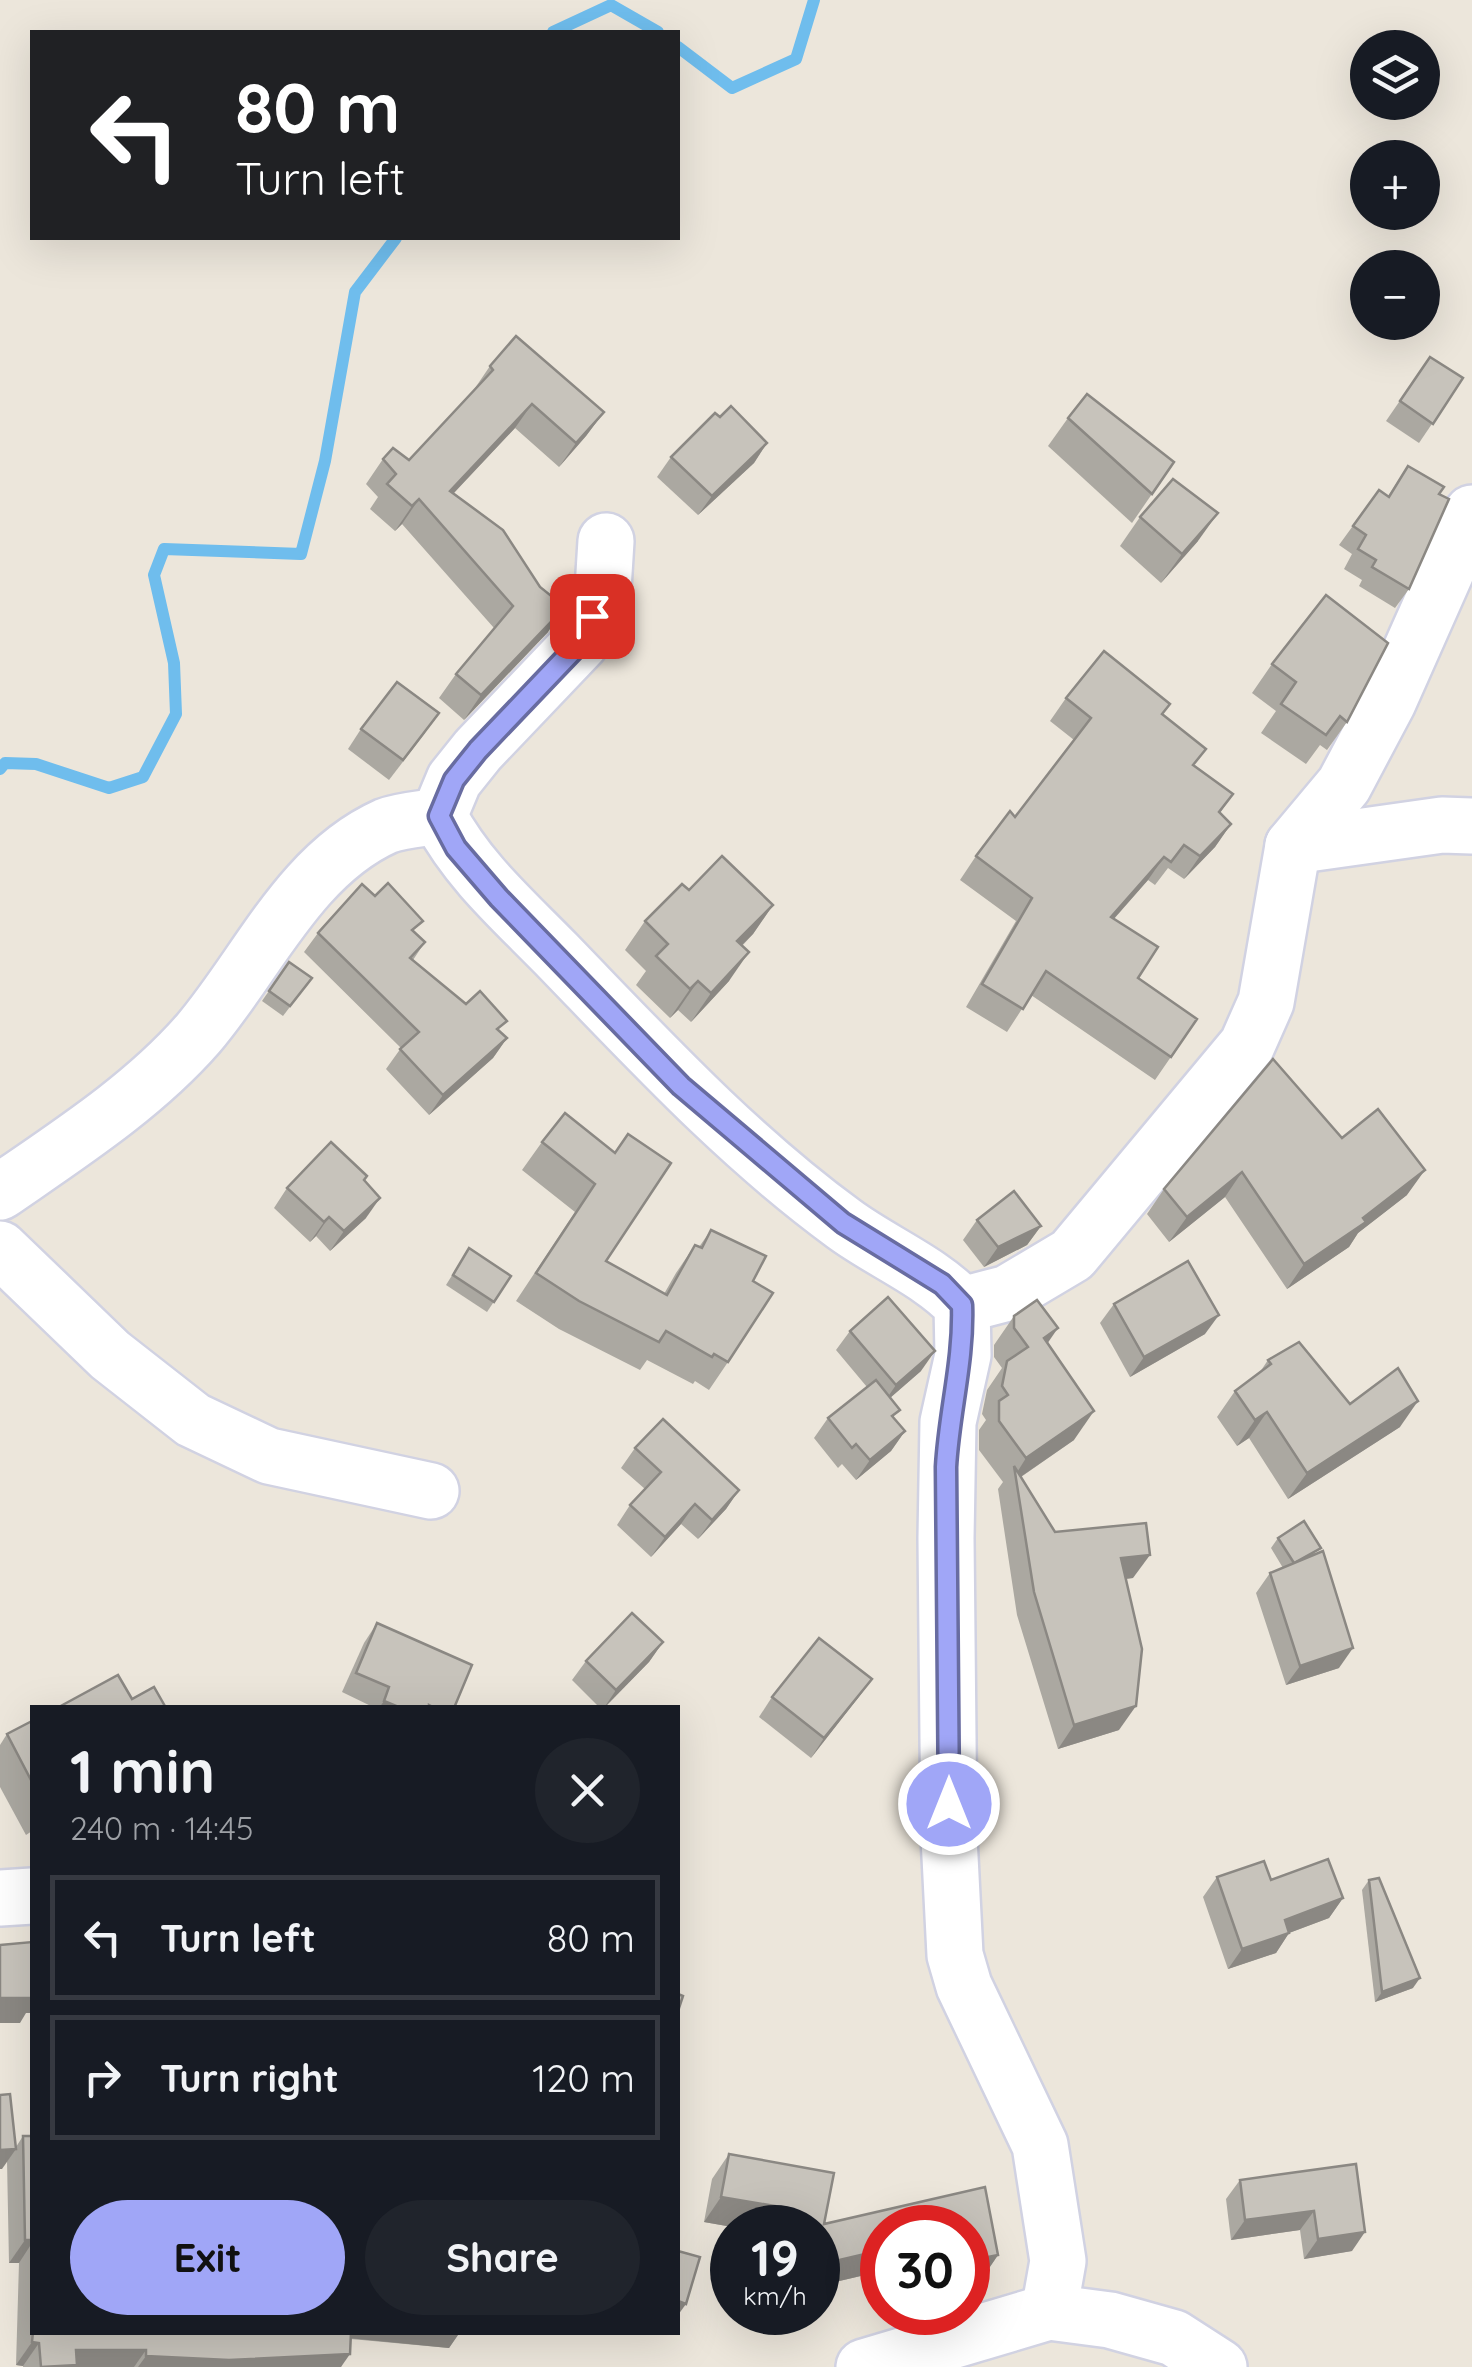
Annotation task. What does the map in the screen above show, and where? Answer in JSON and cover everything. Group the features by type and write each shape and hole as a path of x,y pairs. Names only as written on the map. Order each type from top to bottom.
{"street":[{"path":"962,1305 1008,1294 1072,1255 1247,1044 1266,1002 1294,846 1344,785 1388,702 1472,513"},
{"path":"439,816 454,780 478,750 581,642 603,589 606,541"},
{"path":"0,1192 94,1124 196,1036 284,915 348,848 389,825 439,816"},
{"path":"439,816 456,848 499,898 681,1086 843,1223 942,1284 962,1305 963,1356 948,1422 946,1538 949,1837 955,1955 964,1986 1040,2145 1058,2261 1049,2312"},
{"path":"1294,846 1442,825 1472,826"},
{"path":"0,1249 110,1355 194,1420 269,1456 431,1491"},
{"path":"0,1898 30,1896"},
{"path":"864,2367 1049,2312 1110,2320 1174,2338 1219,2367"}],"building":[{"path":"516,336 604,412 576,443 532,404 450,491 503,530 540,587 565,607 481,695 456,674 513,606 419,499 412,506 387,484 396,474 383,459 393,448 409,460 493,370 490,366"},
{"path":"1430,357 1463,378 1433,424 1400,401"},
{"path":"1087,394 1174,462 1152,494 1068,418"},
{"path":"731,406 767,443 712,496 671,457 715,413 720,417"},
{"path":"1408,466 1444,487 1439,494 1449,499 1409,589 1372,567 1376,560 1358,549 1366,535 1353,526 1379,490 1389,497"},
{"path":"1173,479 1218,513 1182,554 1140,517"},
{"path":"1326,595 1388,643 1347,722 1340,716 1326,735 1281,704 1296,682 1272,664"},
{"path":"1104,651 1170,704 1162,714 1206,749 1193,765 1233,794 1219,812 1231,824 1200,856 1184,845 1171,862 1164,857 1111,917 1158,947 1138,978 1197,1019 1171,1057 1046,971 1023,1009 982,984 1032,898 976,856 1010,811 1015,817 1091,718 1066,698"},
{"path":"397,682 439,713 403,760 361,729"},
{"path":"722,856 773,905 737,941 749,952 711,993 698,981 690,989 656,956 668,944 645,921 682,884 689,890"},
{"path":"388,883 423,921 412,930 425,942 410,958 466,1004 480,991 507,1021 497,1029 507,1038 443,1095 400,1049 419,1032 318,933 362,884 375,896"},
{"path":"289,962 312,978 290,1006 269,991"},
{"path":"1273,1059 1342,1138 1378,1109 1425,1170 1363,1218 1366,1222 1304,1264 1242,1172 1187,1217 1164,1189"},
{"path":"565,1113 615,1153 628,1134 671,1163 606,1261 667,1295 695,1245 702,1248 711,1230 766,1256 753,1281 773,1293 728,1362 666,1331 659,1342 579,1301 536,1273 595,1184 542,1142"},
{"path":"331,1142 367,1176 364,1180 380,1198 344,1231 329,1217 324,1222 287,1188"},
{"path":"1014,1191 1041,1226 998,1247 977,1220"},
{"path":"469,1248 511,1276 494,1302 453,1275"},
{"path":"1188,1261 1219,1315 1144,1357 1114,1304"},
{"path":"888,1297 935,1351 896,1385 850,1331"},
{"path":"1037,1300 1058,1328 1044,1338 1094,1411 1026,1458 999,1421 999,1401 1008,1395 1002,1386 1007,1361 1028,1347 1014,1328 1014,1316"},
{"path":"1299,1342 1350,1404 1398,1368 1418,1401 1307,1473 1267,1412 1255,1420 1235,1391 1271,1364 1268,1360"},
{"path":"876,1380 900,1410 892,1416 905,1431 870,1460 856,1444 852,1448 828,1418"},
{"path":"663,1419 739,1490 712,1520 695,1504 665,1537 630,1505 661,1472 635,1448"},
{"path":"1014,1466 1055,1532 1146,1523 1150,1555 1121,1558 1142,1649 1136,1706 1074,1725 1034,1592"},
{"path":"1304,1521 1321,1548 1294,1563 1278,1538"},
{"path":"1323,1551 1353,1648 1300,1666 1270,1573"},
{"path":"632,1613 663,1642 616,1690 586,1661"},
{"path":"377,1623 472,1665 455,1705 394,1705 384,1701 389,1687 356,1673"},
{"path":"819,1638 872,1679 824,1738 772,1697"},
{"path":"118,1675 132,1699 154,1687 164,1705 63,1705"},
{"path":"30,1722 30,1778 7,1734"},
{"path":"1328,1859 1343,1898 1285,1920 1289,1933 1242,1949 1217,1877 1264,1861 1271,1880"},
{"path":"1379,1878 1420,1978 1382,1992 1369,1880"},
{"path":"30,1942 30,1998 0,1998 0,1945"},
{"path":"10,2094 16,2149 0,2150 0,2095"},
{"path":"23,2136 30,2136 30,2240 25,2240"},
{"path":"729,2154 834,2173 828,2205 769,2205 721,2197"},
{"path":"1356,2164 1365,2232 1318,2239 1314,2211 1245,2220 1240,2180"},
{"path":"985,2187 988,2205 907,2205"},
{"path":"990,2213 998,2255 990,2257"},
{"path":"860,2216 860,2255 840,2260 840,2220"},
{"path":"680,2252 700,2257 686,2304 680,2302"},
{"path":"33,2335 351,2335 350,2354 229,2360 146,2356 146,2350 76,2350 77,2365 41,2367 39,2343 32,2342"}],"waterway":[{"path":"680,49 732,88 796,59 814,0"},
{"path":"557,30 611,5 655,30"},
{"path":"0,769 5,763 36,764 109,788 143,777 176,714 174,663 154,575 164,549 301,554 325,461 355,292 394,240"}],"route":[{"path":"592,616 581,642 454,780 439,816 456,848 499,898 681,1086 843,1223 913,1270 942,1284 962,1305 963,1356 948,1422 946,1467 949,1804"}]}
